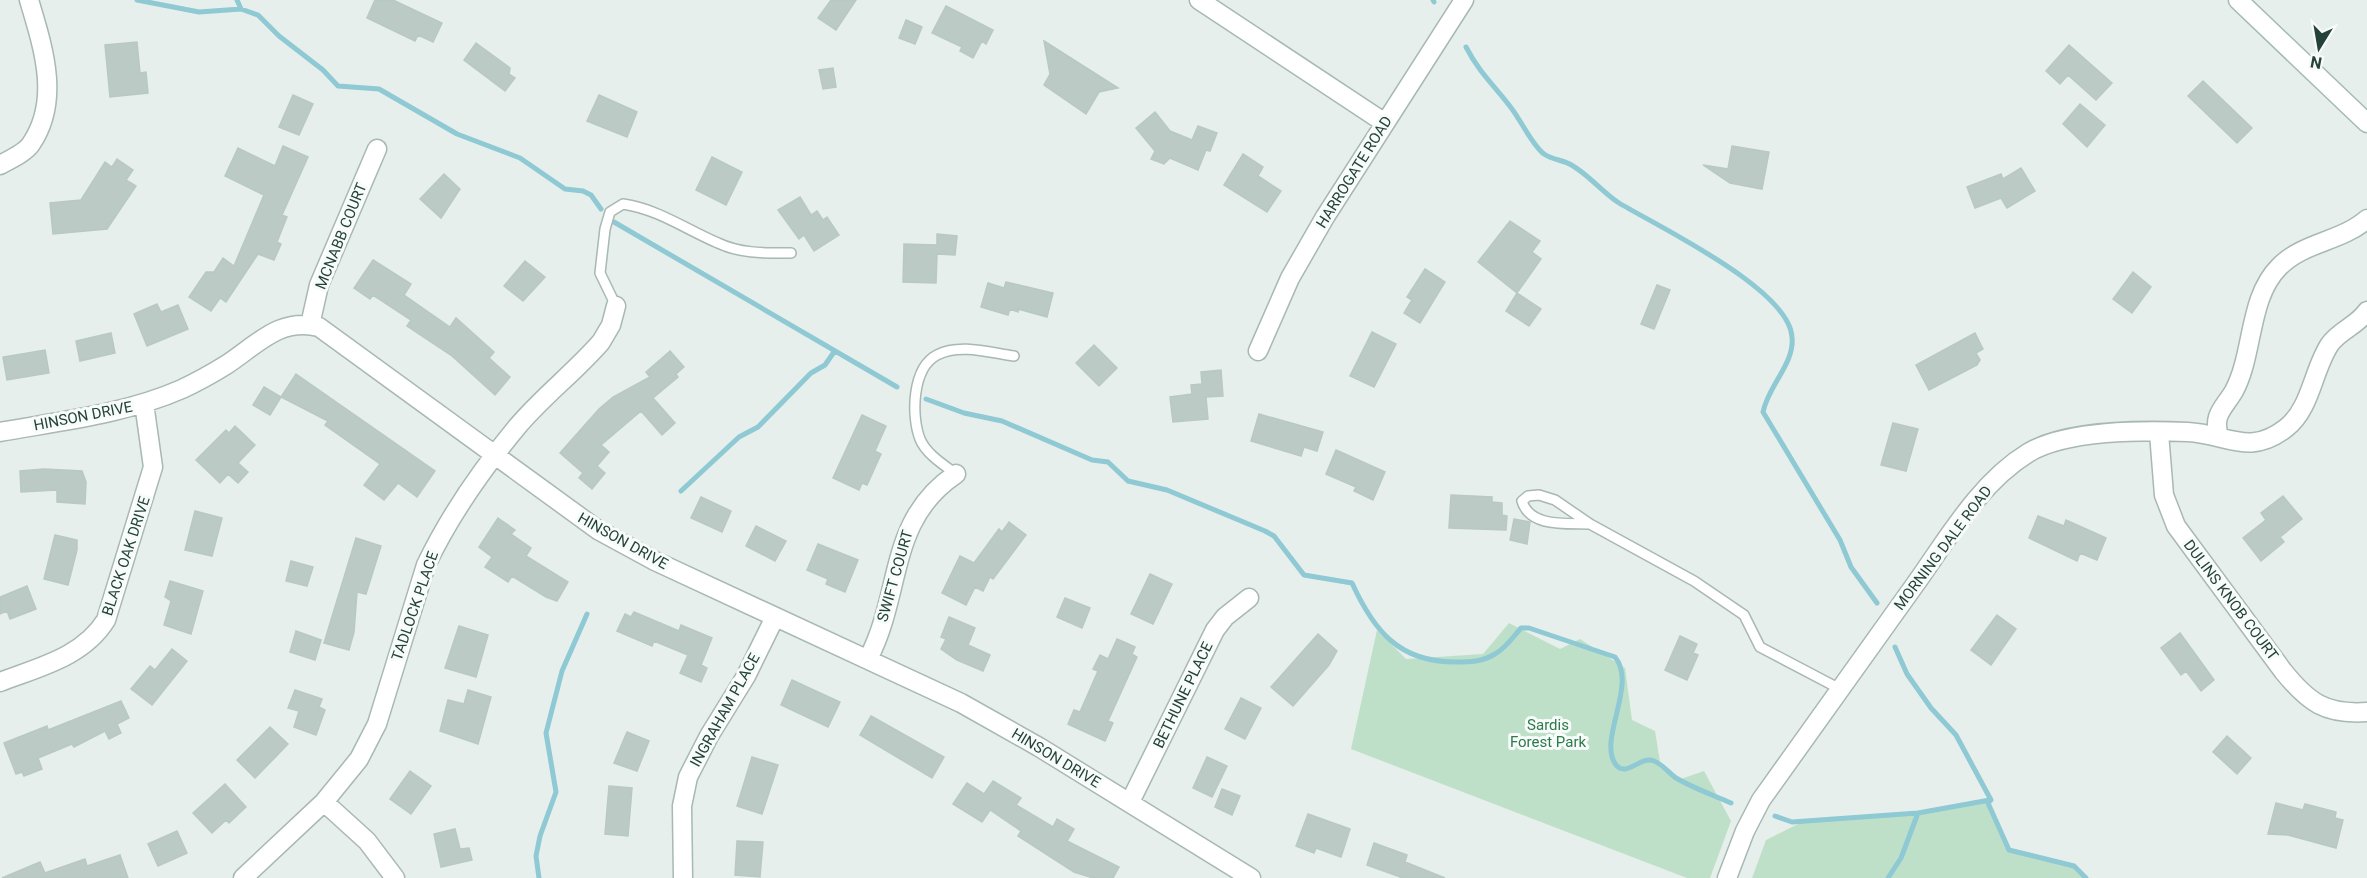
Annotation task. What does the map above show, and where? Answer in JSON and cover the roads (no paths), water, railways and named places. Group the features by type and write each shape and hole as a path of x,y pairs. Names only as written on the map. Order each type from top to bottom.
{"street":[{"path":"0,165 30,146 48,107 46,57 29,0"},
{"path":"1199,0 1385,123"},
{"name":"HARROGATE ROAD","path":"1258,351 1290,278 1464,0"},
{"path":"2238,0 2367,123"},
{"name":"MCNABB COURT","path":"310,325 319,285 377,149"},
{"path":"2219,436 2215,425 2217,416 2234,390 2259,304 2278,267 2297,252 2335,238 2367,219"},
{"name":"TADLOCK PLACE","path":"243,878 324,802 359,759 377,724 426,566 454,513 517,428 601,342 611,325 616,306"},
{"name":"MORNING DALE ROAD","path":"1727,878 1745,831 1761,800 1956,527 1996,477 2028,453 2060,440 2097,434 2188,432 2219,436 2229,442 2246,443 2268,440 2289,426 2303,405 2317,367 2331,343 2367,311"},
{"name":"HINSON DRIVE","path":"0,432 144,403 183,388 226,365 270,332 288,325 310,325 338,339 598,530 655,561 961,703 1130,802 1251,878"},
{"name":"BLACK OAK DRIVE","path":"0,682 75,652 98,633 106,620 153,467 144,403"},
{"name":"DULINS KNOB COURT","path":"2159,433 2164,495 2176,526 2276,661 2300,691 2319,706 2334,711 2367,712"},
{"name":"SWIFT COURT","path":"868,659 887,610 910,523 928,495 956,474"},
{"name":"BETHUNE PLACE","path":"1130,802 1215,630 1225,617 1249,598"},
{"name":"INGRAHAM PLACE","path":"683,878 682,806 688,777 709,736 746,676 775,617"},
{"path":"324,802 367,841 394,878"}],"lane":[{"path":"616,306 602,282 601,258 610,212 623,204 667,218 719,244 740,251 792,253"},
{"path":"956,474 934,457 921,441 914,411 916,388 922,374 936,355 951,350 964,349 1014,356"},
{"path":"1590,524 1548,521 1533,517 1525,510 1522,501 1528,496 1539,495 1555,500 1590,524 1732,605 1744,615 1760,646 1840,689"}],"waterway":[{"path":"137,0 199,12 241,9 258,15 279,36 323,70 338,86 379,89 457,134 520,158 565,189 583,191 591,195 601,209"},
{"path":"237,0 241,9"},
{"path":"1466,47 1544,154 1570,164 1619,203 1719,261 1769,299 1785,318 1792,337 1792,347 1763,412 1840,540 1851,567 1877,603"},
{"path":"614,222 897,387"},
{"path":"681,491 739,437 758,427 811,373 825,365 834,352"},
{"path":"926,399 964,413 1002,421 1092,460 1108,462 1128,481 1167,490 1265,531 1274,536 1304,575 1352,583 1379,629 1391,641 1418,656 1435,661 1480,660 1499,652 1521,628 1529,628 1615,657 1621,669 1622,682 1611,742 1611,754 1616,765 1625,769 1644,761 1654,761 1683,782 1731,803"},
{"path":"539,878 536,856 540,836 556,792 546,733 562,671 587,614"},
{"path":"1895,647 1907,674 1931,708 1956,735 1991,800 1988,803 2009,850 2074,866 2086,878"},
{"path":"1775,816 1792,822 1918,813 1990,800"},
{"path":"1888,878 1901,858 1918,813"}],"park label":[{"name":"Sardis Forest Park","path":"1548,734"}]}
